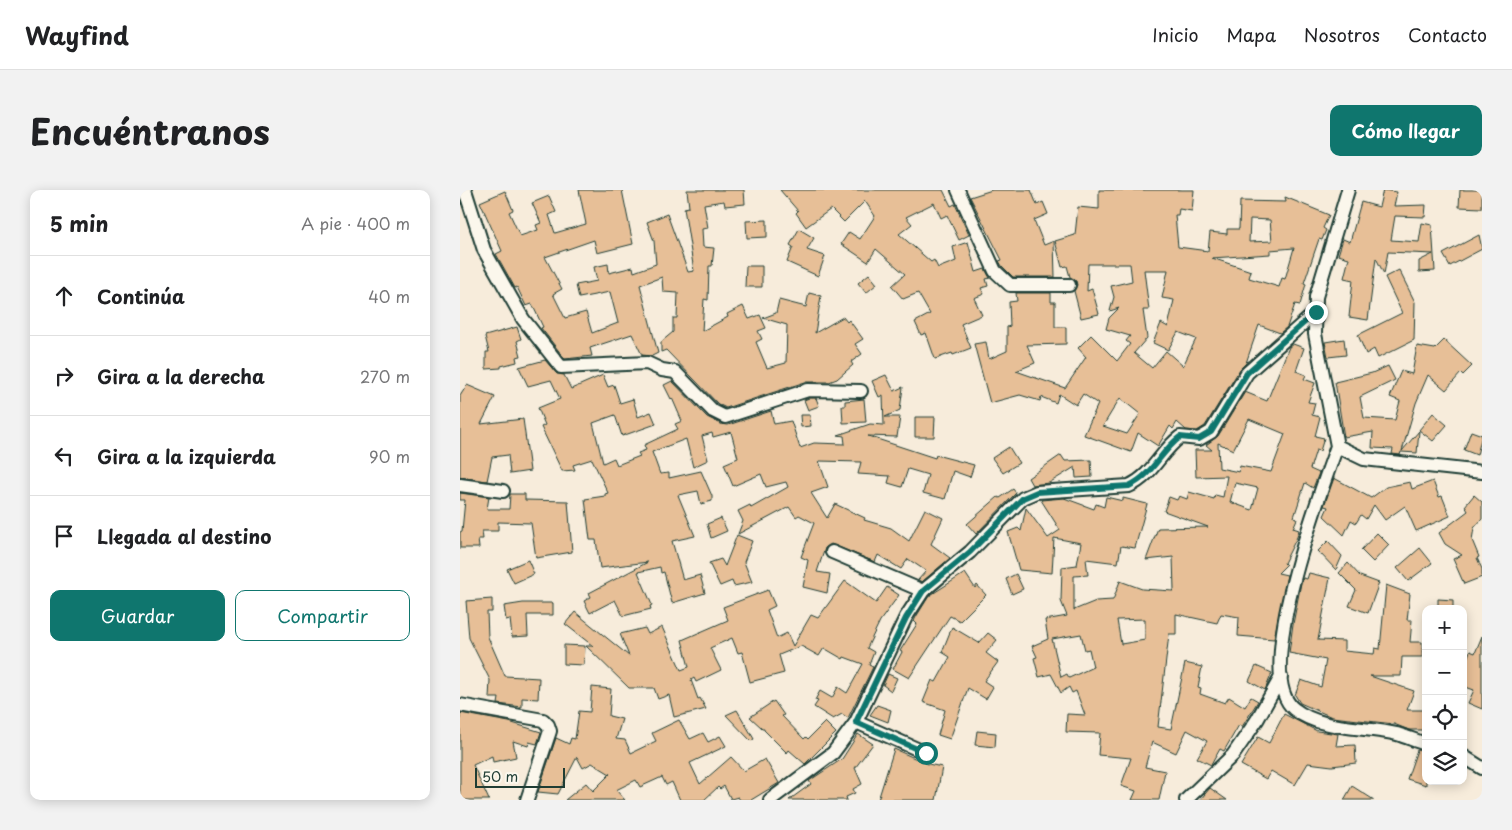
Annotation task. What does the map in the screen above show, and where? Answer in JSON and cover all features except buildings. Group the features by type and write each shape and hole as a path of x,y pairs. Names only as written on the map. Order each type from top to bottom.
{"street":[{"path":"465,190 484,250 522,319 561,367 647,363 662,370 675,372 713,411 726,417 808,390 861,391"},
{"path":"958,190 995,271 1003,280 1010,285 1069,285"},
{"path":"1348,190 1316,297 1315,334 1337,446 1296,562 1284,624 1281,677 1285,694 1293,708 1316,721 1397,734 1422,743"},
{"path":"770,800 834,753 856,722 906,618 923,591 970,552 1023,498 1037,492 1129,486 1140,481 1154,469 1173,443 1180,437 1199,439 1211,432 1247,373 1316,312"},
{"path":"1337,446 1364,459 1482,472"},
{"path":"460,485 503,491"},
{"path":"832,552 923,591"},
{"path":"1186,800 1233,755 1257,720 1281,677"},
{"path":"460,705 543,720 548,725 550,731 527,800"},
{"path":"856,722 926,753"},
{"path":"1467,759 1482,768"}],"route":[{"path":"926,753 856,722 906,618 923,591 970,552 1023,498 1037,492 1129,486 1140,481 1154,469 1173,443 1180,437 1199,439 1211,432 1247,373 1316,312"}]}
